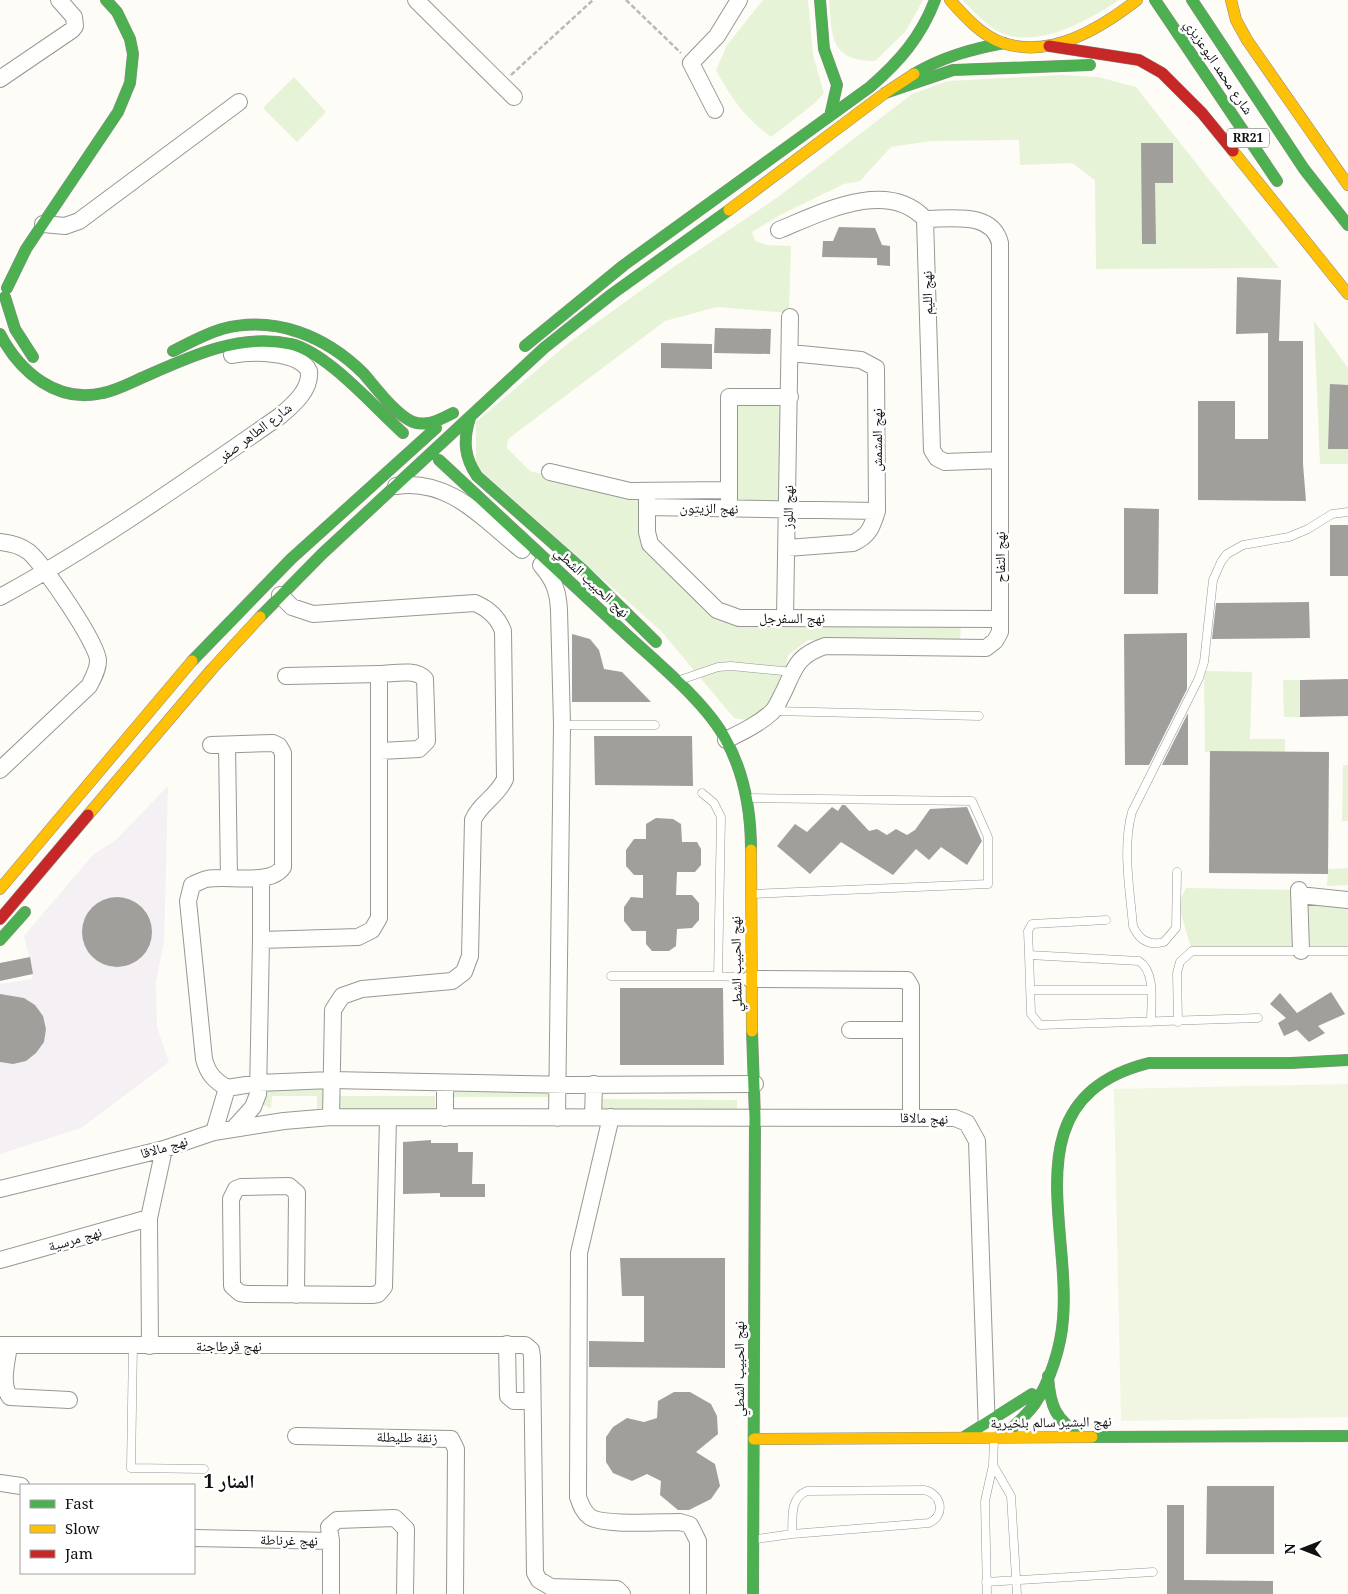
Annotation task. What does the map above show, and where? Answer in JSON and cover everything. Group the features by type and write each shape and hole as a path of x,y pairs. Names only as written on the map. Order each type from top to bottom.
{"main road":[{"path":"41,366 19,337 3,292 26,249 118,112 131,85 134,67 132,42 123,20 106,0"},
{"path":"820,0 821,32 837,85 830,116"},
{"path":"516,354 598,282 830,116 876,80 907,51 923,31 935,0"},
{"path":"950,0 966,19 1004,43"},
{"path":"1049,46 1106,23 1137,0"},
{"name":"شارع محمد البوعزيزي","path":"1155,0 1285,192"},
{"name":"شارع محمد البوعزيزي","path":"1192,0 1304,169 1348,225"},
{"path":"1231,0 1236,20 1253,47 1348,185"},
{"path":"1242,0 1253,47"},
{"path":"0,919 212,669 280,595 396,486 565,331 688,238 797,161 885,93 926,67 948,57 1004,43 1030,47 1049,46 1139,60 1162,73 1190,100 1348,294"},
{"path":"885,93 953,70 988,67 1098,65 1116,68"},
{"path":"831,66 846,74"},
{"path":"1141,75 1190,100"},
{"path":"862,78 876,80"},
{"path":"0,274 26,249"},
{"path":"0,889 178,678 243,606 312,538 456,410 434,423 414,422 337,350 306,333 274,325 240,325 224,328 193,340 148,364"},
{"path":"0,334 18,362 46,386 57,391 80,396 104,393 226,344 262,340"},
{"path":"131,370 228,337 245,336 291,344 318,357 403,433"},
{"path":"470,418 464,449 469,464 477,476 583,570 652,637 664,657 667,672"},
{"name":"نهج الحبيب الشطي","path":"439,460 676,681 715,723 726,740 741,774 747,798 751,830 750,979 755,1118 753,1594"},
{"path":"0,873 33,849"},
{"path":"0,940 34,898 51,860"},
{"path":"993,1434 1034,1404 1059,1341 1064,1300 1062,1256 1055,1193 1056,1164 1060,1139 1068,1120 1084,1098 1097,1085 1115,1075 1130,1067 1149,1063 1348,1060"},
{"path":"993,1434 1017,1405 1046,1377"},
{"path":"1046,1377 1051,1403 1056,1416 1063,1425 1081,1436"},
{"name":"نهج البشير سالم بلخيرية","path":"754,1439 963,1438 993,1434 1081,1436 1348,1436"}],"street":[{"path":"0,79 72,30 75,26 74,17 60,0"},
{"path":"416,0 514,97"},
{"path":"715,110 691,63 717,36 739,0"},
{"path":"43,224 65,226 79,221 239,102"},
{"path":"779,230 841,204 865,201 906,204 925,219"},
{"name":"نهج التفاح","path":"726,740 754,725 774,711 801,657 825,646 986,648 991,646 1000,632 998,236 995,230 985,222 969,219 925,219"},
{"name":"نهج الليم","path":"925,219 932,450 937,458 945,462 1000,460"},
{"name":"نهج اللوز","path":"785,617 791,353 790,317"},
{"name":"شارع الطاهر صفر","path":"0,597 47,571 280,416 297,401 310,376 307,366 299,360 269,353 252,352 219,357 131,390 104,393"},
{"name":"نهج المشمش","path":"791,353 854,358 873,364 876,368 877,511"},
{"path":"729,509 729,397 790,397"},
{"name":"نهج الزيتون","path":"550,472 647,499 729,509 788,510"},
{"path":"396,486 419,484 452,494 541,566 552,578 558,594 562,725 558,1118"},
{"name":"نهج الزيتون","path":"647,499 729,490"},
{"name":"نهج السفرجل","path":"647,499 647,532 650,544 717,610 739,618 1000,619"},
{"path":"787,548 853,543 863,539 871,531 877,511 788,510"},
{"path":"0,542 14,544 28,551 47,571 93,646 99,660 95,675 89,686 0,770"},
{"path":"280,595 292,607 314,614 475,604 486,608 499,621 503,631 505,779 500,790 476,812 473,820 470,956 464,972 452,982 362,989 342,996 333,1010 331,1117"},
{"path":"965,648 967,619"},
{"path":"286,676 412,673 421,675 425,679 427,741 419,749 380,750"},
{"path":"261,940 358,937 372,930 378,918 380,674"},
{"path":"229,878 219,745 273,743 279,746 283,753 283,868 274,876 207,879 192,884 188,900 204,1058 207,1071 212,1078 227,1088 258,1083 331,1080 445,1083 754,1084"},
{"path":"234,1128 253,1107 258,1083 261,878"},
{"path":"1301,950 1299,892 1348,900"},
{"path":"750,979 905,979 909,982 911,987 911,1117"},
{"path":"850,1030 911,1030"},
{"path":"445,1083 445,1118"},
{"path":"593,1117 594,1084"},
{"path":"214,1132 227,1088"},
{"name":"نهج مالاقا","path":"0,1189 164,1148 214,1132 331,1117 954,1118 967,1123 978,1141 993,1434"},
{"path":"611,1117 580,1253 578,1497 583,1511 591,1518 606,1522 680,1522 690,1525 698,1541 698,1594"},
{"path":"296,1295 297,1193 289,1186 236,1189 231,1198 232,1286 240,1293 296,1295 372,1295 381,1292 384,1287 388,1118"},
{"path":"69,1400 10,1397 5,1392 4,1384 4,1345 150,1346 149,1218 164,1148"},
{"name":"نهج مرسية","path":"0,1260 149,1218"},
{"path":"507,1344 508,1396 514,1401 532,1401"},
{"name":"نهج قرطاجنة","path":"150,1346 525,1345 531,1350 536,1573 539,1580 550,1587 591,1590 617,1589 622,1594"},
{"name":"زنقة طليطلة","path":"296,1436 450,1440 456,1449 455,1594"},
{"path":"0,1483 20,1486"},
{"path":"331,1541 330,1527 337,1520 395,1518 406,1529 406,1594"},
{"name":"نهج غرناطة","path":"195,1538 331,1541 331,1594"}],"lane":[{"path":"1178,872 1176,928 1164,942 1145,942 1136,933 1133,926 1127,846 1128,824 1132,812 1200,678 1216,571 1227,554 1243,545 1289,537 1308,529 1332,514 1348,512"},
{"path":"676,681 731,666 793,672"},
{"path":"774,711 979,716"},
{"path":"562,725 655,725"},
{"path":"702,793 714,803 721,817 718,976"},
{"path":"747,798 972,800 988,837 988,884 751,894"},
{"path":"1106,920 1032,924 1028,931 1031,1014 1040,1024 1178,1022 1258,1018"},
{"path":"1178,1022 1178,973 1180,962 1192,951 1348,950"},
{"path":"1029,955 1139,961 1145,964 1149,974 1151,1022"},
{"path":"611,976 718,976 750,979"},
{"path":"1031,990 1150,990"},
{"path":"133,1345 131,1468 204,1469"},
{"path":"987,1594 985,1501 993,1465 993,1434"},
{"path":"993,1465 1011,1496 1017,1594"},
{"path":"754,1539 792,1534 929,1523 934,1521 940,1512 940,1502 934,1494 924,1490 807,1491 799,1495 794,1503 792,1534"},
{"path":"986,1582 1153,1572"}],"path":[{"path":"501,84 593,0"},
{"path":"626,0 691,63"}],"shaded area":[{"path":"168,786 164,942 156,982 157,1027 169,1062 81,1128 0,1154 0,984 32,979 33,974 24,936 93,855 117,839"}],"green space":[{"path":"763,0 808,0 813,55 824,93 815,103 771,137 754,123 740,107 727,90 716,70 727,45"},
{"path":"829,0 923,0 906,31 875,61 849,57 841,51 833,35"},
{"path":"962,0 1119,0 1076,25 1042,36 1025,38 1009,36 994,29"},
{"path":"1061,75 1098,77 1136,87 1279,268 1096,269 1095,180 1072,163 1020,165 1019,140 931,141 891,147 860,181 844,184 780,215 752,232 755,241 767,245 791,246 789,313 717,307 665,321 508,439 507,448 530,471 643,499 644,544 724,621 961,623 960,643 808,640 788,655 782,684 773,703 766,711 759,717 750,720 734,718 661,631 476,466 476,422 571,341 675,266 778,197 912,94 948,81"},
{"path":"294,77 326,112 297,142 263,108"},
{"path":"1314,321 1348,368 1348,464 1320,464"},
{"path":"737,405 782,405 781,503 736,502"},
{"path":"1204,671 1252,672 1250,739 1285,739 1285,752 1205,752"},
{"path":"1283,680 1300,680 1300,717 1284,717"},
{"path":"1343,765 1348,765 1348,821 1342,821"},
{"path":"1348,868 1348,885 1327,886 1328,869"},
{"path":"1186,888 1348,891 1348,949 1192,951 1178,904"},
{"path":"1348,1084 1348,1417 1121,1421 1114,1089"},
{"path":"268,1088 325,1089 325,1109 317,1109 317,1096 272,1096 271,1108 261,1104 260,1090"},
{"path":"452,1089 552,1090 552,1097 452,1097"},
{"path":"336,1096 435,1096 435,1109 336,1109"},
{"path":"599,1099 737,1100 737,1113 599,1111"}],"building":[{"path":"1141,143 1173,143 1173,183 1155,183 1156,244 1142,244"},
{"path":"839,227 875,228 882,245 890,246 890,266 877,265 877,258 822,257 823,241 833,241"},
{"path":"1237,277 1281,280 1279,341 1303,341 1303,464 1306,501 1198,500 1198,401 1235,401 1235,439 1268,439 1268,333 1236,334"},
{"path":"715,328 771,329 770,354 714,353"},
{"path":"661,343 712,344 712,369 661,368"},
{"path":"1330,384 1348,385 1348,449 1328,449"},
{"path":"1124,508 1159,509 1158,594 1124,594"},
{"path":"1330,525 1348,525 1348,576 1330,576"},
{"path":"1309,602 1310,638 1212,639 1216,603"},
{"path":"1187,633 1187,689 1149,765 1125,765 1124,634"},
{"path":"572,634 590,639 599,650 604,669 622,672 651,702 572,702"},
{"path":"1348,679 1348,716 1300,717 1300,680"},
{"path":"1188,713 1188,765 1162,765"},
{"path":"594,736 692,736 693,786 595,785"},
{"path":"1210,751 1329,752 1328,874 1209,873"},
{"path":"842,805 845,805 869,831 877,829 887,835 896,829 907,835 915,830 930,809 967,807 982,841 967,865 941,847 929,860 916,849 893,875 841,842 810,874 777,846 795,824 807,832 832,807 838,811"},
{"path":"656,818 673,819 681,824 682,842 697,842 701,849 701,865 695,872 677,872 676,895 692,895 699,903 699,920 692,928 677,929 676,946 669,951 652,951 646,944 646,931 632,931 624,921 624,907 631,897 643,898 643,875 634,875 626,866 626,850 634,839 646,839 646,824"},
{"path":"117,897 136,903 146,913 152,932 146,951 136,961 117,967 98,961 88,951 82,932 88,913 98,903"},
{"path":"30,957 33,974 0,981 0,963"},
{"path":"620,988 723,988 724,1065 620,1065"},
{"path":"1331,992 1345,1014 1318,1026 1325,1033 1309,1042 1297,1030 1284,1036 1278,1023 1286,1018 1270,1004 1280,993 1297,1013"},
{"path":"0,994 24,998 35,1005 43,1016 46,1029 44,1042 36,1053 26,1061 13,1064 0,1062"},
{"path":"431,1140 431,1143 458,1143 458,1152 473,1152 472,1184 485,1184 485,1197 440,1197 440,1193 403,1194 403,1142"},
{"path":"620,1258 725,1258 725,1368 589,1367 589,1341 644,1342 644,1296 622,1296"},
{"path":"674,1392 690,1392 711,1404 717,1416 718,1434 696,1452 715,1464 720,1486 711,1499 689,1510 678,1510 660,1495 661,1481 647,1474 632,1481 613,1473 606,1462 606,1437 613,1427 627,1418 644,1422 657,1418 658,1401"},
{"path":"1207,1486 1274,1486 1274,1554 1206,1554"},
{"path":"1167,1505 1184,1505 1184,1580 1273,1581 1273,1594 1167,1594"}],"traffic: fast":[{"path":"7,288 26,249 118,112 130,83 133,54 130,39 117,12 106,0"},
{"path":"820,0 824,49 837,85 830,116"},
{"path":"525,346 624,265 870,87 908,48 923,26 935,0"},
{"path":"1155,0 1277,181"},
{"path":"1192,0 1304,169 1348,225"},
{"path":"914,74 958,54 1004,43"},
{"path":"885,93 953,70 1090,65"},
{"path":"260,617 322,554 544,348 612,294 729,210"},
{"path":"5,297 15,329 33,357"},
{"path":"173,351 222,329 242,325 280,327 316,339 333,349 364,374 400,414 413,422 429,423 453,413"},
{"path":"0,334 18,361 42,382 70,394 86,395 114,390 180,361 216,348 253,342 272,341 291,344 305,349 335,369 403,433"},
{"path":"470,418 466,434 466,448 469,462 477,476 583,570 656,642"},
{"path":"192,661 291,559 436,428"},
{"path":"439,460 666,670 706,711 726,740 738,766 748,808 751,850"},
{"path":"0,940 25,912"},
{"path":"752,1031 755,1118 753,1594"},
{"path":"1002,1437 1027,1414 1040,1396 1050,1375 1060,1341 1063,1319 1063,1282 1058,1205 1058,1168 1064,1134 1079,1104 1106,1080 1149,1063 1291,1063 1348,1060"},
{"path":"1048,1376 1052,1404 1065,1424 1081,1436"},
{"path":"964,1437 1032,1394"},
{"path":"1092,1437 1348,1436"}],"traffic: slow":[{"path":"950,0 974,25 988,36 1003,43 1021,47 1057,44 1074,38 1108,21 1137,0"},
{"path":"1231,0 1236,20 1247,40 1348,185"},
{"path":"729,210 885,93 914,74"},
{"path":"1233,151 1348,294"},
{"path":"88,815 212,669 260,617"},
{"path":"0,889 192,661"},
{"path":"751,850 752,1031"},
{"path":"754,1439 1092,1437"}],"traffic: jam":[{"path":"1049,46 1139,60 1162,73 1202,113 1233,151"},
{"path":"0,919 88,815"}],"district":[{"name":"المنار 1","path":"229,1481"}]}
